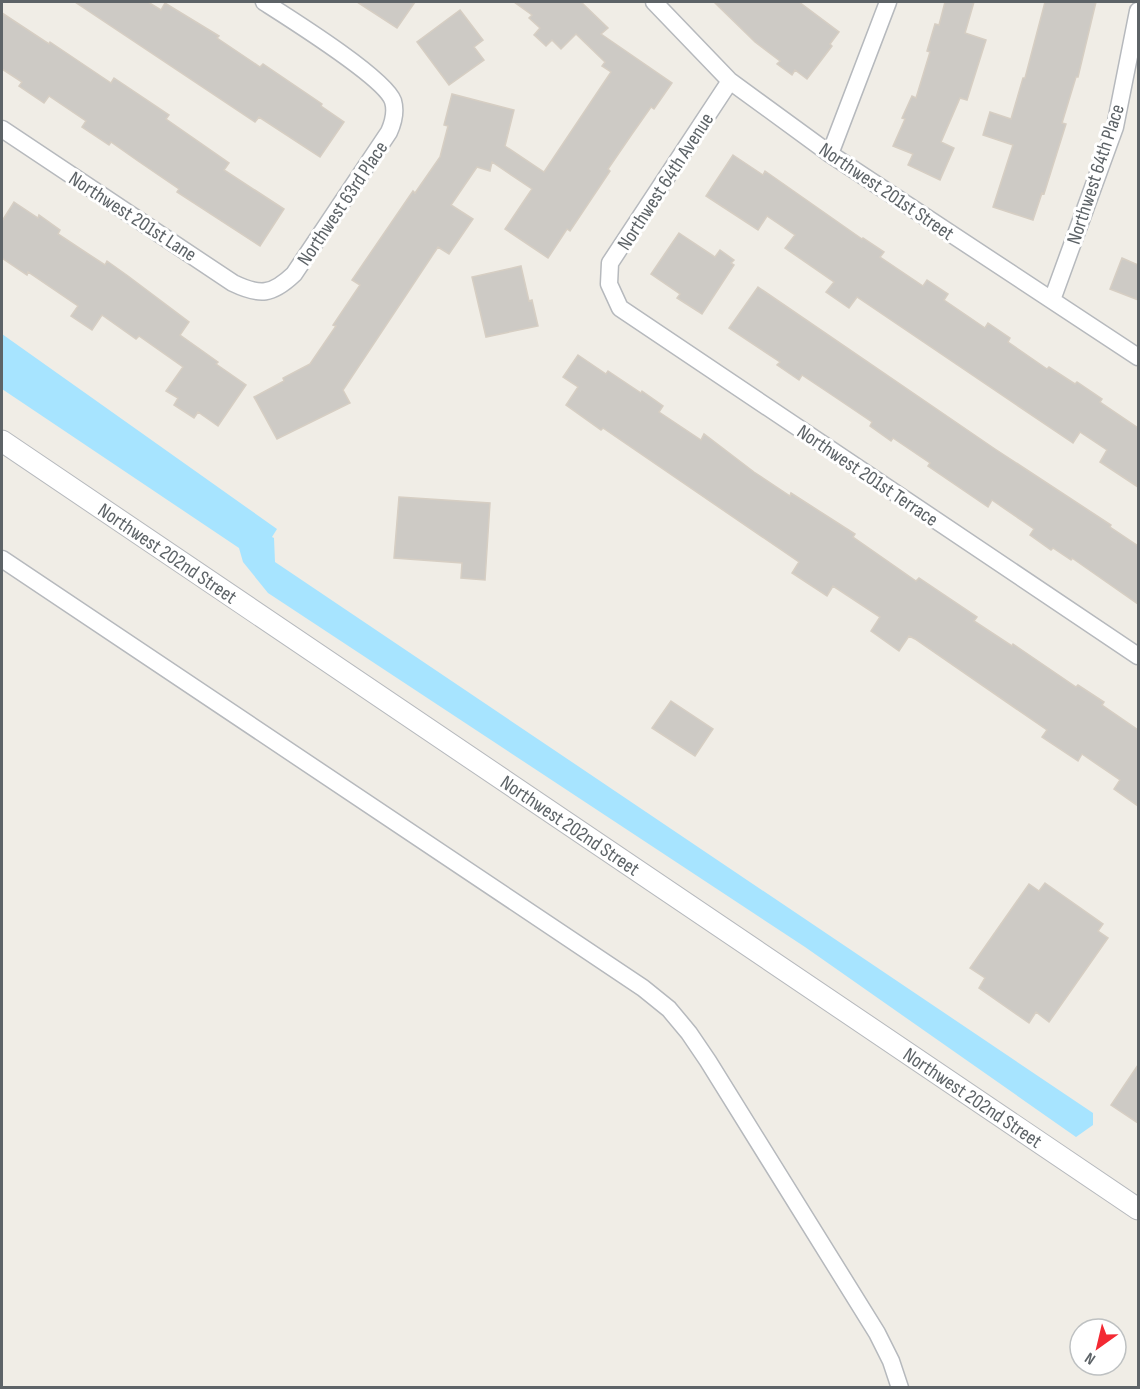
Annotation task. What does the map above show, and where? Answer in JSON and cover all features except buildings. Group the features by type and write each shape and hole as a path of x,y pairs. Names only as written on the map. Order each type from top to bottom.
{"street":[{"name":"Northwest 63rd Place","path":"264,2 363,70 385,88 393,101 394,118 389,132 294,274 282,286 269,291"},
{"name":"Northwest 201st Street","path":"654,2 730,81 830,154 1138,357"},
{"path":"830,154 888,2"},
{"name":"Northwest 64th Place","path":"1052,300 1115,127 1138,11"},
{"name":"Northwest 64th Avenue","path":"609,284 610,263 730,81"},
{"name":"Northwest 201st Lane","path":"2,129 233,283 251,291 269,291"},
{"name":"Northwest 201st Terrace","path":"609,284 620,308 1138,656"},
{"name":"Northwest 202nd Street","path":"2,441 1138,1209"},
{"path":"2,559 643,988 669,1009 708,1061 877,1333 891,1361 900,1388"}],"water":[{"path":"2,334 277,529 272,537 274,538 275,562 1093,1113 1093,1125 1076,1137 805,947 268,593 243,562 239,548 2,389"}]}
